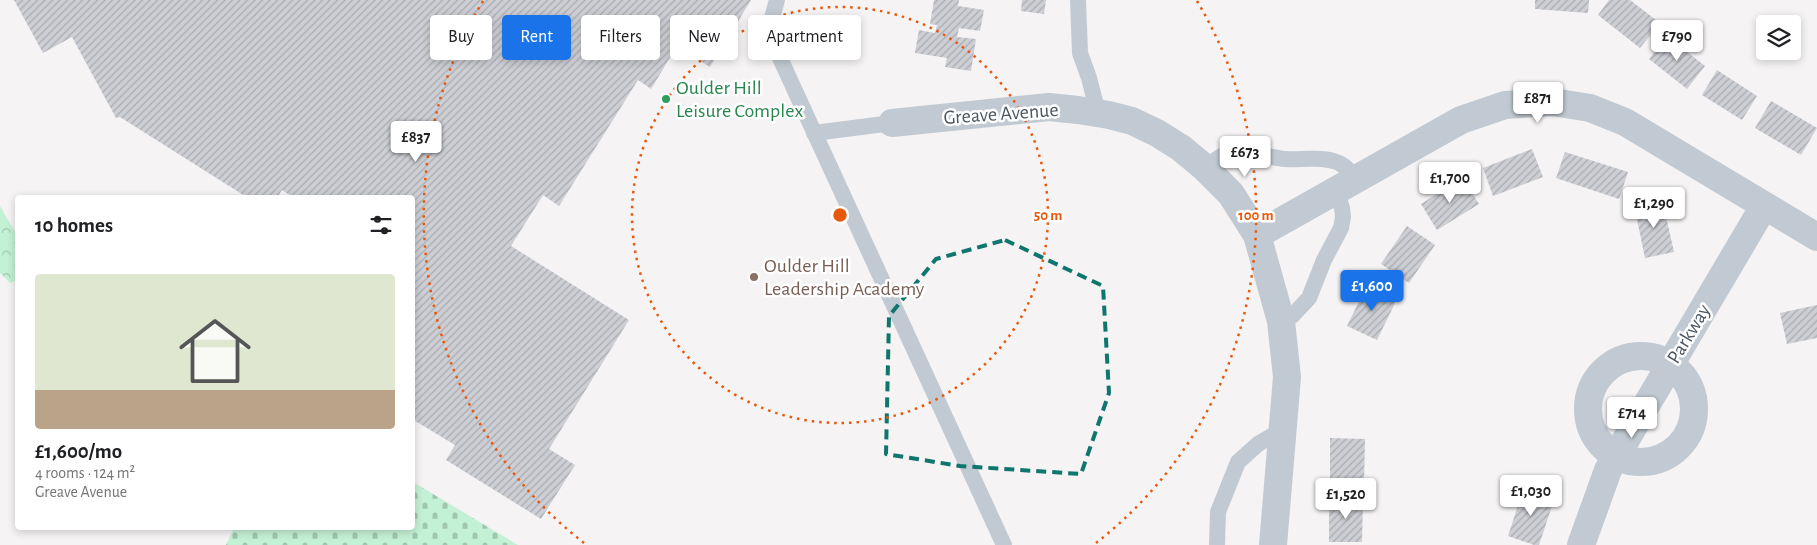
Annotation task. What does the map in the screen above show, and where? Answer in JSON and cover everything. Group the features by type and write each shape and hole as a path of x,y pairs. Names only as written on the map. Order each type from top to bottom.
{"street":[{"path":"1258,235 1461,120 1505,105 1553,102 1590,108 1625,122 1817,237"},
{"name":"Greave Avenue","path":"892,123 1049,107 1098,113 1132,121 1157,133 1181,148 1206,168 1231,194 1258,235 1281,320 1287,378 1273,545"},
{"name":"Parkway","path":"1581,545 1608,470 1764,206"},
{"path":"1637,356 1655,357 1670,365 1686,382 1694,404 1692,420 1687,435 1677,447 1665,456 1650,461 1634,462 1616,456 1603,446 1593,432 1588,416 1588,398 1595,382 1605,369 1620,359 1637,356"}],"lane":[{"path":"776,0 768,32 1004,545"},
{"path":"1078,0 1080,53 1098,113"},
{"path":"814,133 892,123"},
{"path":"1206,168 1218,158 1228,153 1240,151 1284,159 1325,159 1339,163 1350,170 1345,185 1341,228 1324,260 1309,298 1292,316 1281,320"},
{"path":"1217,545 1218,512 1238,462 1258,444 1282,430"}],"highlighted area":[{"path":"1005,240 1103,286 1109,393 1081,474 960,466 886,454 889,316 936,259"}],"green space":[{"path":"0,206 15,232 15,281 10,283 0,273"},
{"path":"415,483 518,545 226,545 233,530 415,530"}],"building":[{"path":"14,0 751,0 738,21 738,15 670,15 670,58 651,89 638,80 559,206 543,195 511,246 629,320 549,449 575,465 541,519 446,460 455,445 415,421 415,195 290,195 282,190 279,195 243,195 120,117 116,118 72,37 43,53"},
{"path":"934,0 959,0 958,6 984,10 980,31 959,28 957,37 976,39 971,71 945,67 947,58 915,53 919,30 935,33 937,25 930,24"},
{"path":"1022,0 1046,0 1044,14 1021,11"},
{"path":"1535,0 1589,0 1588,13 1535,9"},
{"path":"1609,0 1630,0 1660,23 1640,48 1598,15"},
{"path":"1667,36 1705,66 1687,89 1649,59"},
{"path":"699,60 714,60 710,67"},
{"path":"1717,70 1757,96 1742,120 1702,95"},
{"path":"1771,101 1817,128 1801,155 1755,128"},
{"path":"1532,149 1543,177 1493,196 1483,168"},
{"path":"1565,152 1628,172 1619,199 1556,178"},
{"path":"1462,178 1479,204 1437,230 1421,204"},
{"path":"1662,199 1674,252 1645,258 1634,205"},
{"path":"1407,226 1435,245 1409,283 1381,264"},
{"path":"1367,285 1397,299 1377,340 1347,326"},
{"path":"1817,305 1817,338 1787,344 1780,313"},
{"path":"1330,438 1365,439 1364,482 1330,481"},
{"path":"1524,487 1555,497 1539,545 1508,536"},
{"path":"1329,499 1363,499 1362,542 1329,542"}],"place":[{"name":"Oulder Hill Leisure Complex","path":"666,99"},
{"name":"Oulder Hill Leadership Academy","path":"754,277"}]}
